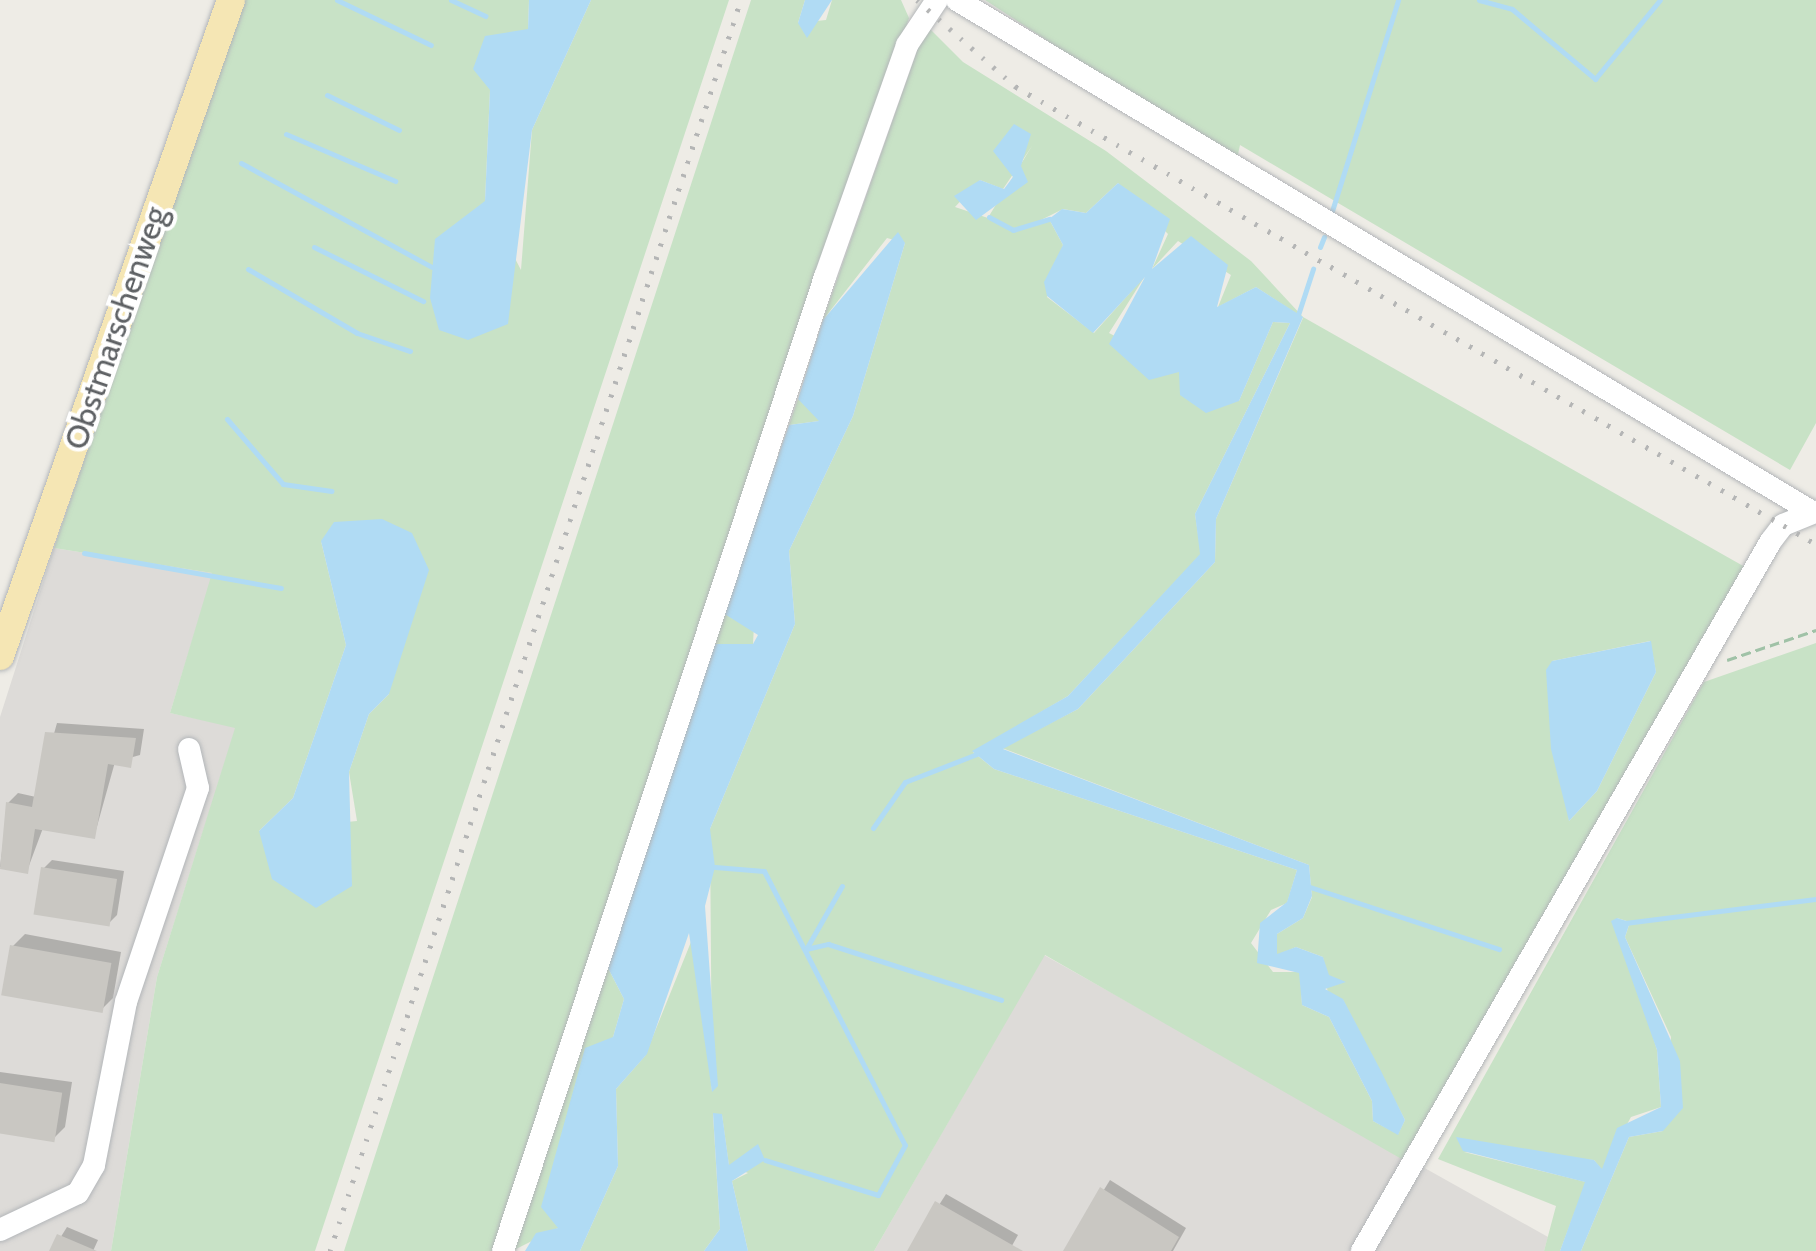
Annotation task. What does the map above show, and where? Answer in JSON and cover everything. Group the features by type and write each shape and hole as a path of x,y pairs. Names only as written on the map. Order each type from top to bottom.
{"main road":[{"name":"Obstmarschenweg","path":"0,656 231,0"}],"street":[{"path":"503,1251 825,277 907,44 937,0"},
{"path":"957,0 1814,512 1777,533 1362,1251"},
{"path":"0,1230 78,1193 94,1165 122,1018 198,788 189,749"}],"path":[{"path":"1696,671 1816,630"}],"shaded area":[{"path":"54,548 213,573 170,713 236,727 157,977 111,1251 0,1251 0,717"},
{"path":"1044,955 1548,1237 1544,1251 874,1251"}],"green space":[{"path":"242,0 529,0 528,29 490,90 485,201 521,270 532,130 591,0 729,0 315,1251 111,1251 157,977 235,728 170,713 212,573 54,548","holes":["321,541 389,694 369,714 349,772 357,821 259,831 293,798 346,645"]},
{"path":"751,0 805,0 798,23 826,20 832,0 901,0 909,18 495,1251 344,1251"},
{"path":"985,0 1816,0 1816,423 1790,470 1240,145 1236,164"},
{"path":"926,25 963,62 1106,151 1251,261 1303,317 1745,567 1405,1161 1045,955 874,1251 748,1251 732,1181 748,1173 729,1166 722,1115 713,1114 720,1229 704,1251 580,1251 618,1166 616,1089 645,1056 695,932 712,1091 710,829 795,624 789,551 853,416 905,243 887,238 823,320","holes":["1032,146 989,216 997,221 955,207 980,180 1003,189","1118,183 1168,234 1152,269 1178,241 1231,275 1218,307 1256,287 1303,318 1216,519 1215,562 1078,709 1002,748 1309,865 1312,897 1303,918 1277,934 1277,955 1296,947 1323,957 1328,995 1343,1000 1405,1120 1398,1134 1373,1121 1372,1101 1329,1017 1302,1005 1300,972 1273,972 1251,943 1271,910 1287,903 1297,870 994,769 973,752 1068,696 1201,554 1195,514 1290,323 1273,322 1239,401 1109,333 1145,276 1094,333 1047,297 1063,245 1049,219 1039,221 1063,209 1086,213","1650,641 1656,672 1597,791 1569,821 1552,661"]},
{"path":"798,399 817,411 819,421 789,425"},
{"path":"723,613 754,625 753,644 712,644"},
{"path":"1816,643 1816,1251 1581,1251 1629,1137 1663,1131 1671,1037 1625,937 1630,922 1617,918 1657,1050 1661,1107 1631,1117 1602,1170 1594,1160 1464,1152 1586,1182 1560,1251 1544,1251 1556,1206 1438,1159 1704,682"},
{"path":"607,966 624,999 558,1228 512,1251"}],"water":[{"path":"529,0 591,0 532,130 508,324 468,340 439,330 430,298 435,239 485,201 490,90 473,69 485,36 528,29"},
{"path":"805,0 832,0 807,38 798,23"},
{"path":"1014,124 1031,134 1021,166 1028,182 976,220 954,196 980,180 1004,189 1013,177 993,151"},
{"path":"1118,183 1170,219 1152,269 1191,236 1228,265 1217,307 1256,287 1303,317 1216,519 1215,562 1078,709 1003,749 1309,865 1312,896 1303,918 1277,934 1277,954 1296,947 1323,957 1329,975 1346,982 1325,989 1343,999 1381,1071 1405,1120 1398,1135 1373,1121 1372,1101 1329,1017 1302,1005 1299,973 1257,963 1260,923 1287,902 1297,870 994,769 972,751 1068,696 1200,554 1195,514 1290,323 1273,322 1239,401 1206,413 1180,395 1179,372 1149,380 1109,344 1145,277 1093,333 1047,296 1044,282 1063,245 1049,219 1062,209 1086,213"},
{"path":"898,232 905,243 853,416 789,551 795,624 710,829 715,867 705,906 718,1086 712,1092 689,933 647,1054 616,1089 618,1166 580,1251 525,1251 536,1233 558,1228 541,1207 585,1048 613,1037 624,999 607,966 712,644 753,644 758,635 723,613 789,425 819,421 798,399 823,320"},
{"path":"382,519 412,533 429,570 389,694 369,714 349,772 352,886 316,908 272,879 259,831 293,798 346,645 321,541 334,522"},
{"path":"1651,641 1656,672 1597,791 1569,821 1551,749 1546,670 1552,661"},
{"path":"1617,918 1630,922 1625,937 1680,1061 1683,1108 1663,1131 1629,1137 1581,1251 1560,1251 1585,1182 1463,1151 1456,1137 1594,1160 1602,1169 1617,1128 1661,1107 1657,1050 1611,921"},
{"path":"713,1113 722,1114 729,1165 758,1144 765,1160 732,1181 748,1251 704,1251 720,1229"}],"building":[{"path":"45,732 136,738 131,768 108,764 95,839 35,829 28,874 0,869 6,802 32,807"},
{"path":"41,867 117,879 110,926 33,914"},
{"path":"10,945 111,963 103,1013 1,995"},
{"path":"0,1083 62,1093 54,1142 0,1134"},
{"path":"1100,1187 1179,1237 1171,1251 1063,1251"},
{"path":"935,1201 1023,1251 907,1251"},
{"path":"57,1234 97,1251 49,1251"}],"waterway":[{"path":"337,0 431,45"},
{"path":"451,0 485,16"},
{"path":"1332,211 1398,0"},
{"path":"1479,0 1512,9 1595,79 1660,0"},
{"path":"327,95 399,130"},
{"path":"286,134 395,181"},
{"path":"241,163 432,267"},
{"path":"989,217 1013,230 1049,219"},
{"path":"1320,247 1324,237"},
{"path":"314,247 423,301"},
{"path":"248,269 357,333 410,351"},
{"path":"1297,318 1313,269"},
{"path":"227,419 283,484 331,491"},
{"path":"84,553 281,588"},
{"path":"873,828 905,782 977,754"},
{"path":"715,867 764,871 905,1145 878,1195 765,1160"},
{"path":"842,886 806,949 828,944 1001,1000"},
{"path":"1310,887 1499,949"},
{"path":"1625,923 1816,899"}],"railway":[{"path":"330,1251 741,0"},
{"path":"917,0 1016,87 1816,544"}]}
